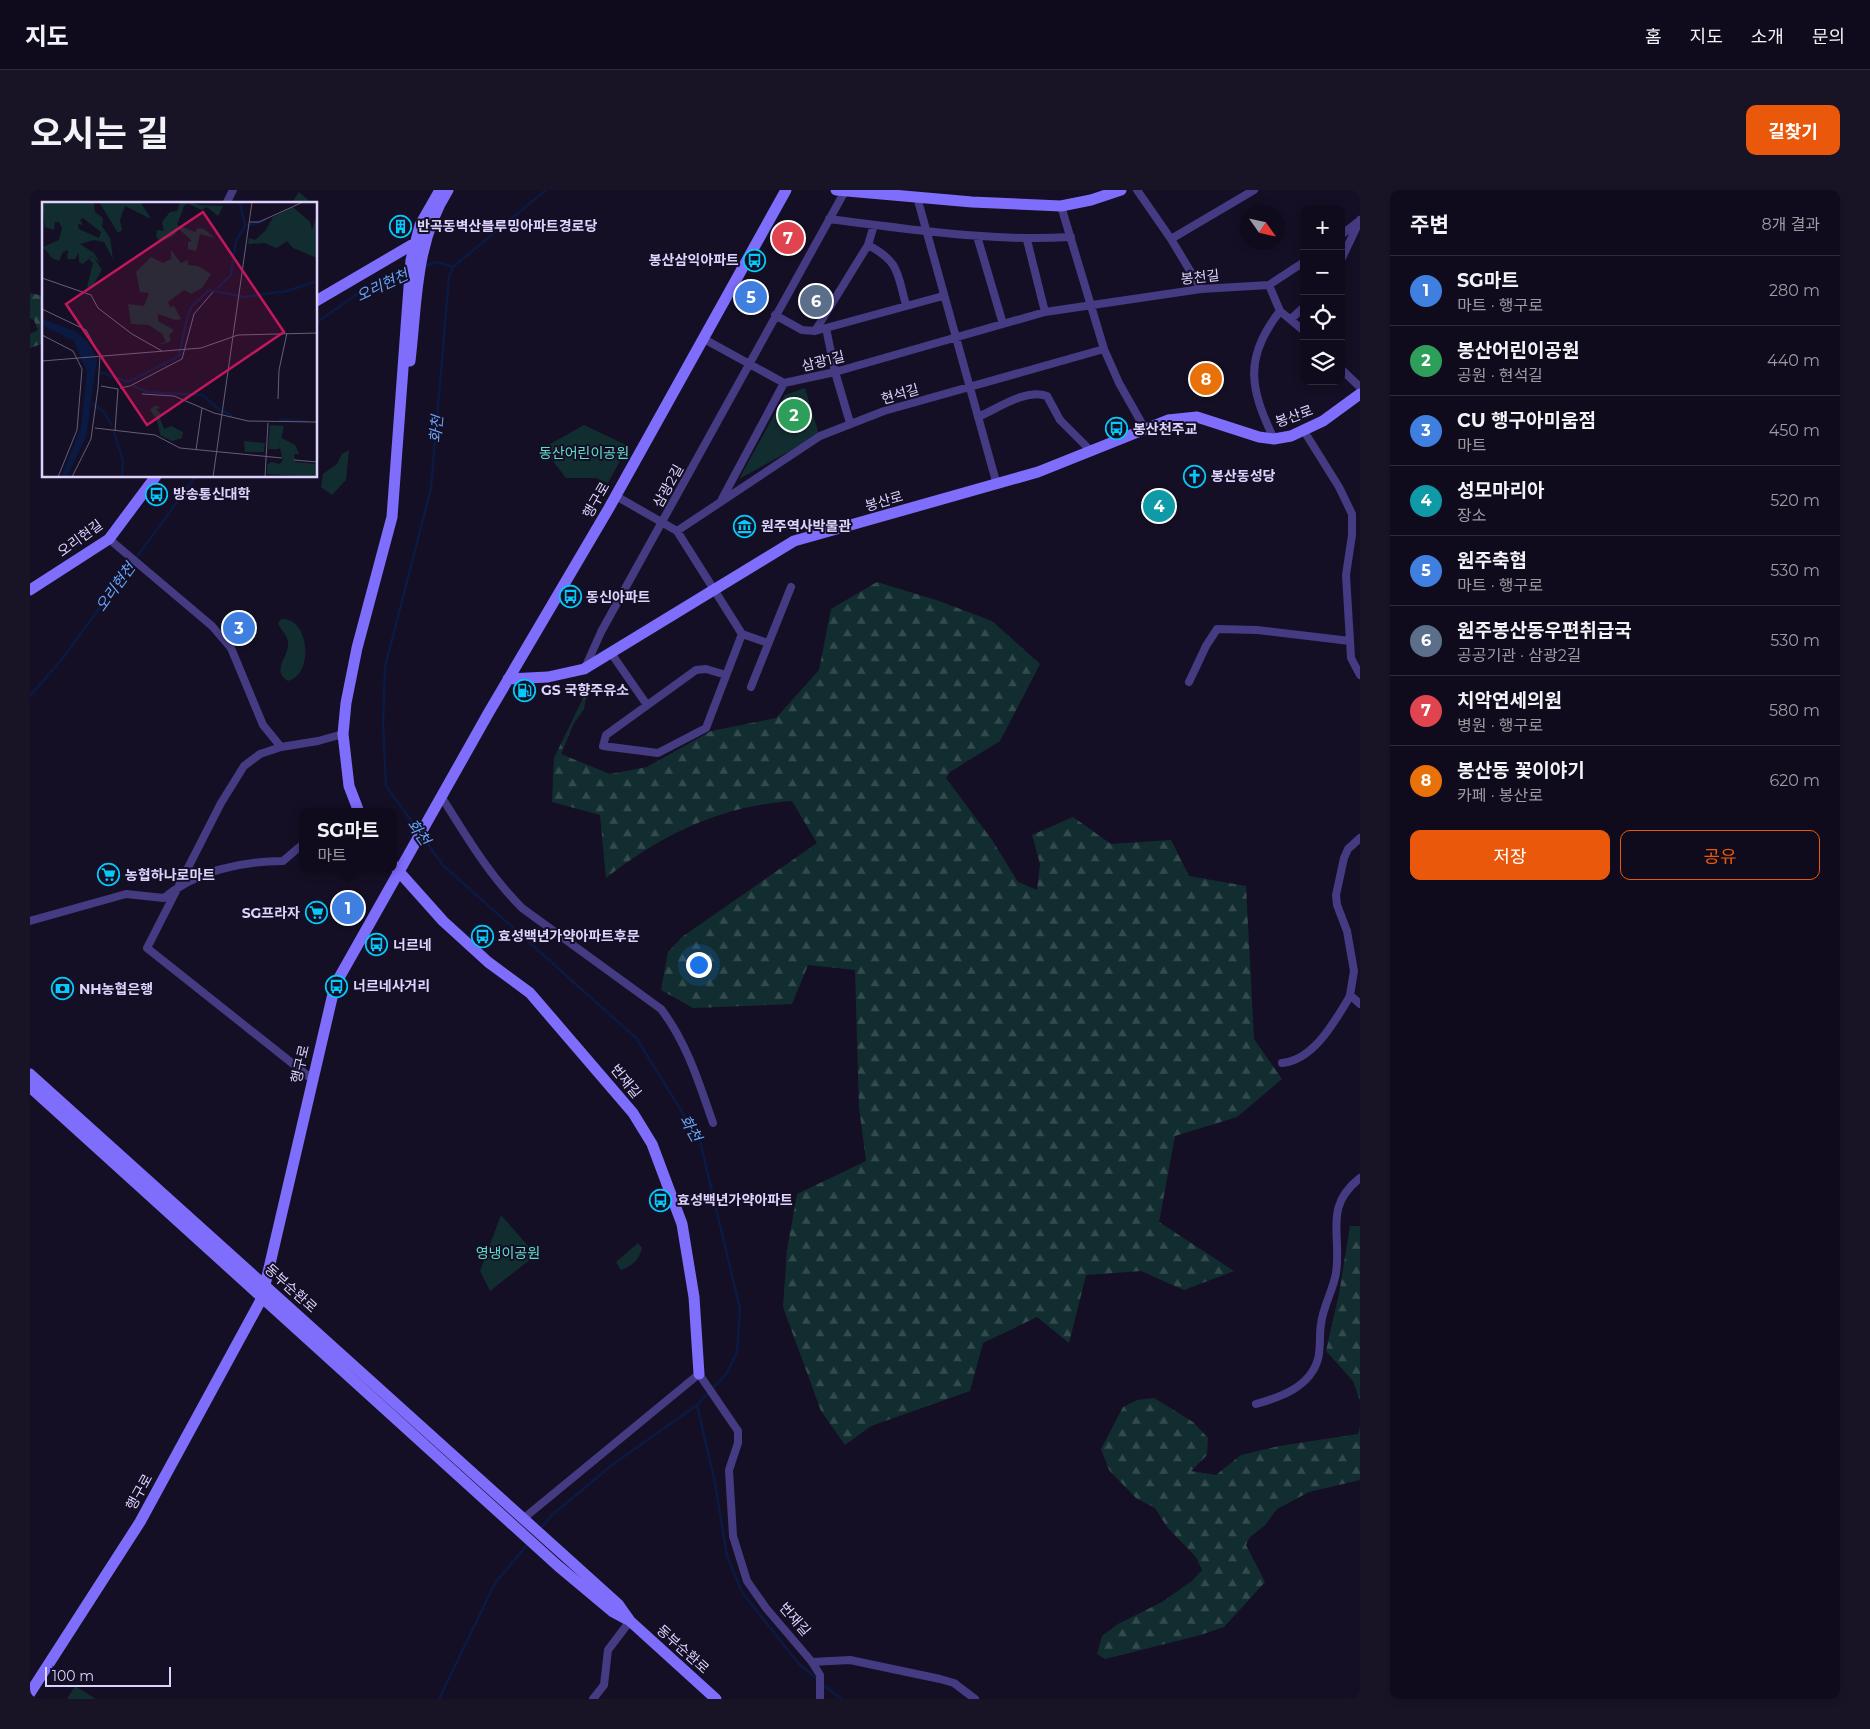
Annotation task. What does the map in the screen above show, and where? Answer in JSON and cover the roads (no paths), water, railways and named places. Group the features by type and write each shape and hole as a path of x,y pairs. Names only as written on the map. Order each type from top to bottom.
{"street":[{"path":"227,202 233,190"},
{"path":"357,808 350,789 344,734 346,703 357,648 392,517 404,382 409,370 411,310 417,245 425,215 440,190"},
{"path":"319,297 417,245 448,190"},
{"name":"행구로","path":"397,868 407,858 508,678 616,496 786,190"},
{"path":"840,190 1014,205 1061,206 1091,200 1121,190"},
{"name":"삼광2길","path":"584,669 601,632 829,220 840,190"},
{"path":"1137,190 1171,239 1201,289"},
{"path":"1171,239 1254,190"},
{"path":"917,197 997,485"},
{"path":"1061,206 1104,349 1119,383 1145,429"},
{"path":"829,220 1027,240 1071,237"},
{"path":"1345,232 1360,220"},
{"path":"1345,252 1360,220"},
{"path":"815,331 868,246 874,225"},
{"path":"977,236 1003,324"},
{"path":"1027,240 1046,312"},
{"path":"868,246 890,259 895,266 906,306"},
{"name":"봉천길","path":"1092,304 1201,289 1269,285 1300,265"},
{"path":"1269,285 1280,311 1300,327"},
{"path":"775,316 802,330 815,331 943,296"},
{"name":"삼광1길","path":"784,383 834,372 1046,312 1092,304"},
{"path":"1274,439 1260,407 1253,379 1259,346 1270,324 1280,311"},
{"path":"1291,319 1300,311"},
{"path":"826,328 834,372 850,424"},
{"path":"704,339 784,383"},
{"name":"현석길","path":"677,531 820,436 850,424 969,387 1104,349"},
{"path":"1345,373 1360,388"},
{"name":"현석길","path":"721,500 784,383"},
{"path":"978,417 1030,394 1040,393 1047,396 1060,420 1092,452"},
{"name":"봉산로","path":"508,678 548,677 584,669 794,541 997,485 1092,452 1168,420 1197,417 1252,435 1274,439 1304,431 1329,417 1360,394"},
{"path":"1304,431 1339,487 1354,522 1346,575 1351,658 1360,675"},
{"name":"오리현길","path":"30,590 112,542 155,478"},
{"path":"616,496 677,531 742,634 768,643"},
{"path":"112,542 212,626 231,648 263,725 281,747"},
{"path":"751,687 791,587"},
{"path":"1189,682 1206,646 1217,629 1257,630 1350,641"},
{"path":"726,674 706,668 696,670 606,735 602,746 658,753 706,728 742,634"},
{"path":"611,653 647,705"},
{"path":"312,1079 147,948 221,803 244,766 260,754 281,747 318,741 344,734"},
{"path":"441,796 479,857 522,908 661,1009 676,1030 691,1062 713,1123"},
{"path":"1282,1063 1290,1062 1310,1050 1326,1033 1350,996 1354,971 1344,921 1337,905 1336,895 1344,858 1348,849 1360,838"},
{"path":"30,921 126,894 164,898 177,887 230,867 261,861 283,861 299,847"},
{"name":"번재길","path":"397,870 443,921 488,962 530,993 633,1113 652,1144 682,1224 694,1298 701,1376 738,1431 738,1443 729,1470 733,1536 747,1581 766,1608 812,1662 820,1675 820,1699"},
{"name":"행구로","path":"30,1693 140,1522 262,1298 334,985 394,873"},
{"path":"1352,978 1360,982"},
{"path":"1350,996 1360,1004"},
{"name":"동부순환로","path":"30,1074 266,1285 562,1561 618,1604 630,1621 716,1699"},
{"name":"동부순환로","path":"30,1087 262,1298 524,1526"},
{"path":"1256,1404 1289,1393 1305,1380 1315,1365 1318,1358 1321,1322 1336,1275 1336,1211 1346,1192 1360,1178"},
{"path":"524,1526 701,1376"},
{"path":"593,1699 604,1685 608,1650 630,1621"},
{"path":"812,1662 850,1660 940,1679 954,1683 975,1699"}],"waterway":[{"name":"화천","path":"418,830 386,786 383,722 385,667 431,488 449,277 453,267 546,190"},
{"name":"오리현천","path":"425,266 437,262 453,267"},
{"name":"오리현천","path":"318,322 360,292 406,273"},
{"name":"오리현천","path":"30,696 63,658 195,478"},
{"name":"화천","path":"422,836 443,865 637,1039 700,1141 740,1309 737,1352 727,1373 697,1405 612,1465 552,1515 540,1529"},
{"path":"697,1405 715,1483 727,1556 742,1592 799,1664 817,1679"},
{"path":"439,1699 495,1583 529,1543"},
{"path":"821,1683 841,1699"}],"place":[{"name":"반곡동벽산블루밍아파트경로당","path":"401,226"},
{"name":"치악연세의원","path":"788,238"},
{"name":"봉산삼익아파트","path":"755,260"},
{"name":"원주축협","path":"751,297"},
{"name":"원주봉산동우편취급국","path":"816,301"},
{"name":"봉산동 꽃이야기","path":"1206,379"},
{"name":"봉산어린이공원","path":"794,415"},
{"name":"봉산천주교","path":"1117,429"},
{"name":"봉산동성당","path":"1195,476"},
{"name":"방송통신대학","path":"157,494"},
{"name":"성모마리아","path":"1159,506"},
{"name":"원주역사박물관","path":"745,526"},
{"name":"동신아파트","path":"570,597"},
{"name":"CU 행구아미움점","path":"239,628"},
{"name":"GS 국향주유소","path":"525,690"},
{"name":"농협하나로마트","path":"109,875"},
{"name":"SG마트","path":"348,908"},
{"name":"SG프라자","path":"316,913"},
{"name":"효성백년가약아파트후문","path":"482,936"},
{"name":"너르네","path":"377,945"},
{"name":"너르네사거리","path":"337,986"},
{"name":"NH농협은행","path":"63,989"},
{"name":"효성백년가약아파트","path":"661,1200"}],"park label":[{"name":"동산어린이공원","path":"584,453"},
{"name":"영냉이공원","path":"508,1253"}]}
